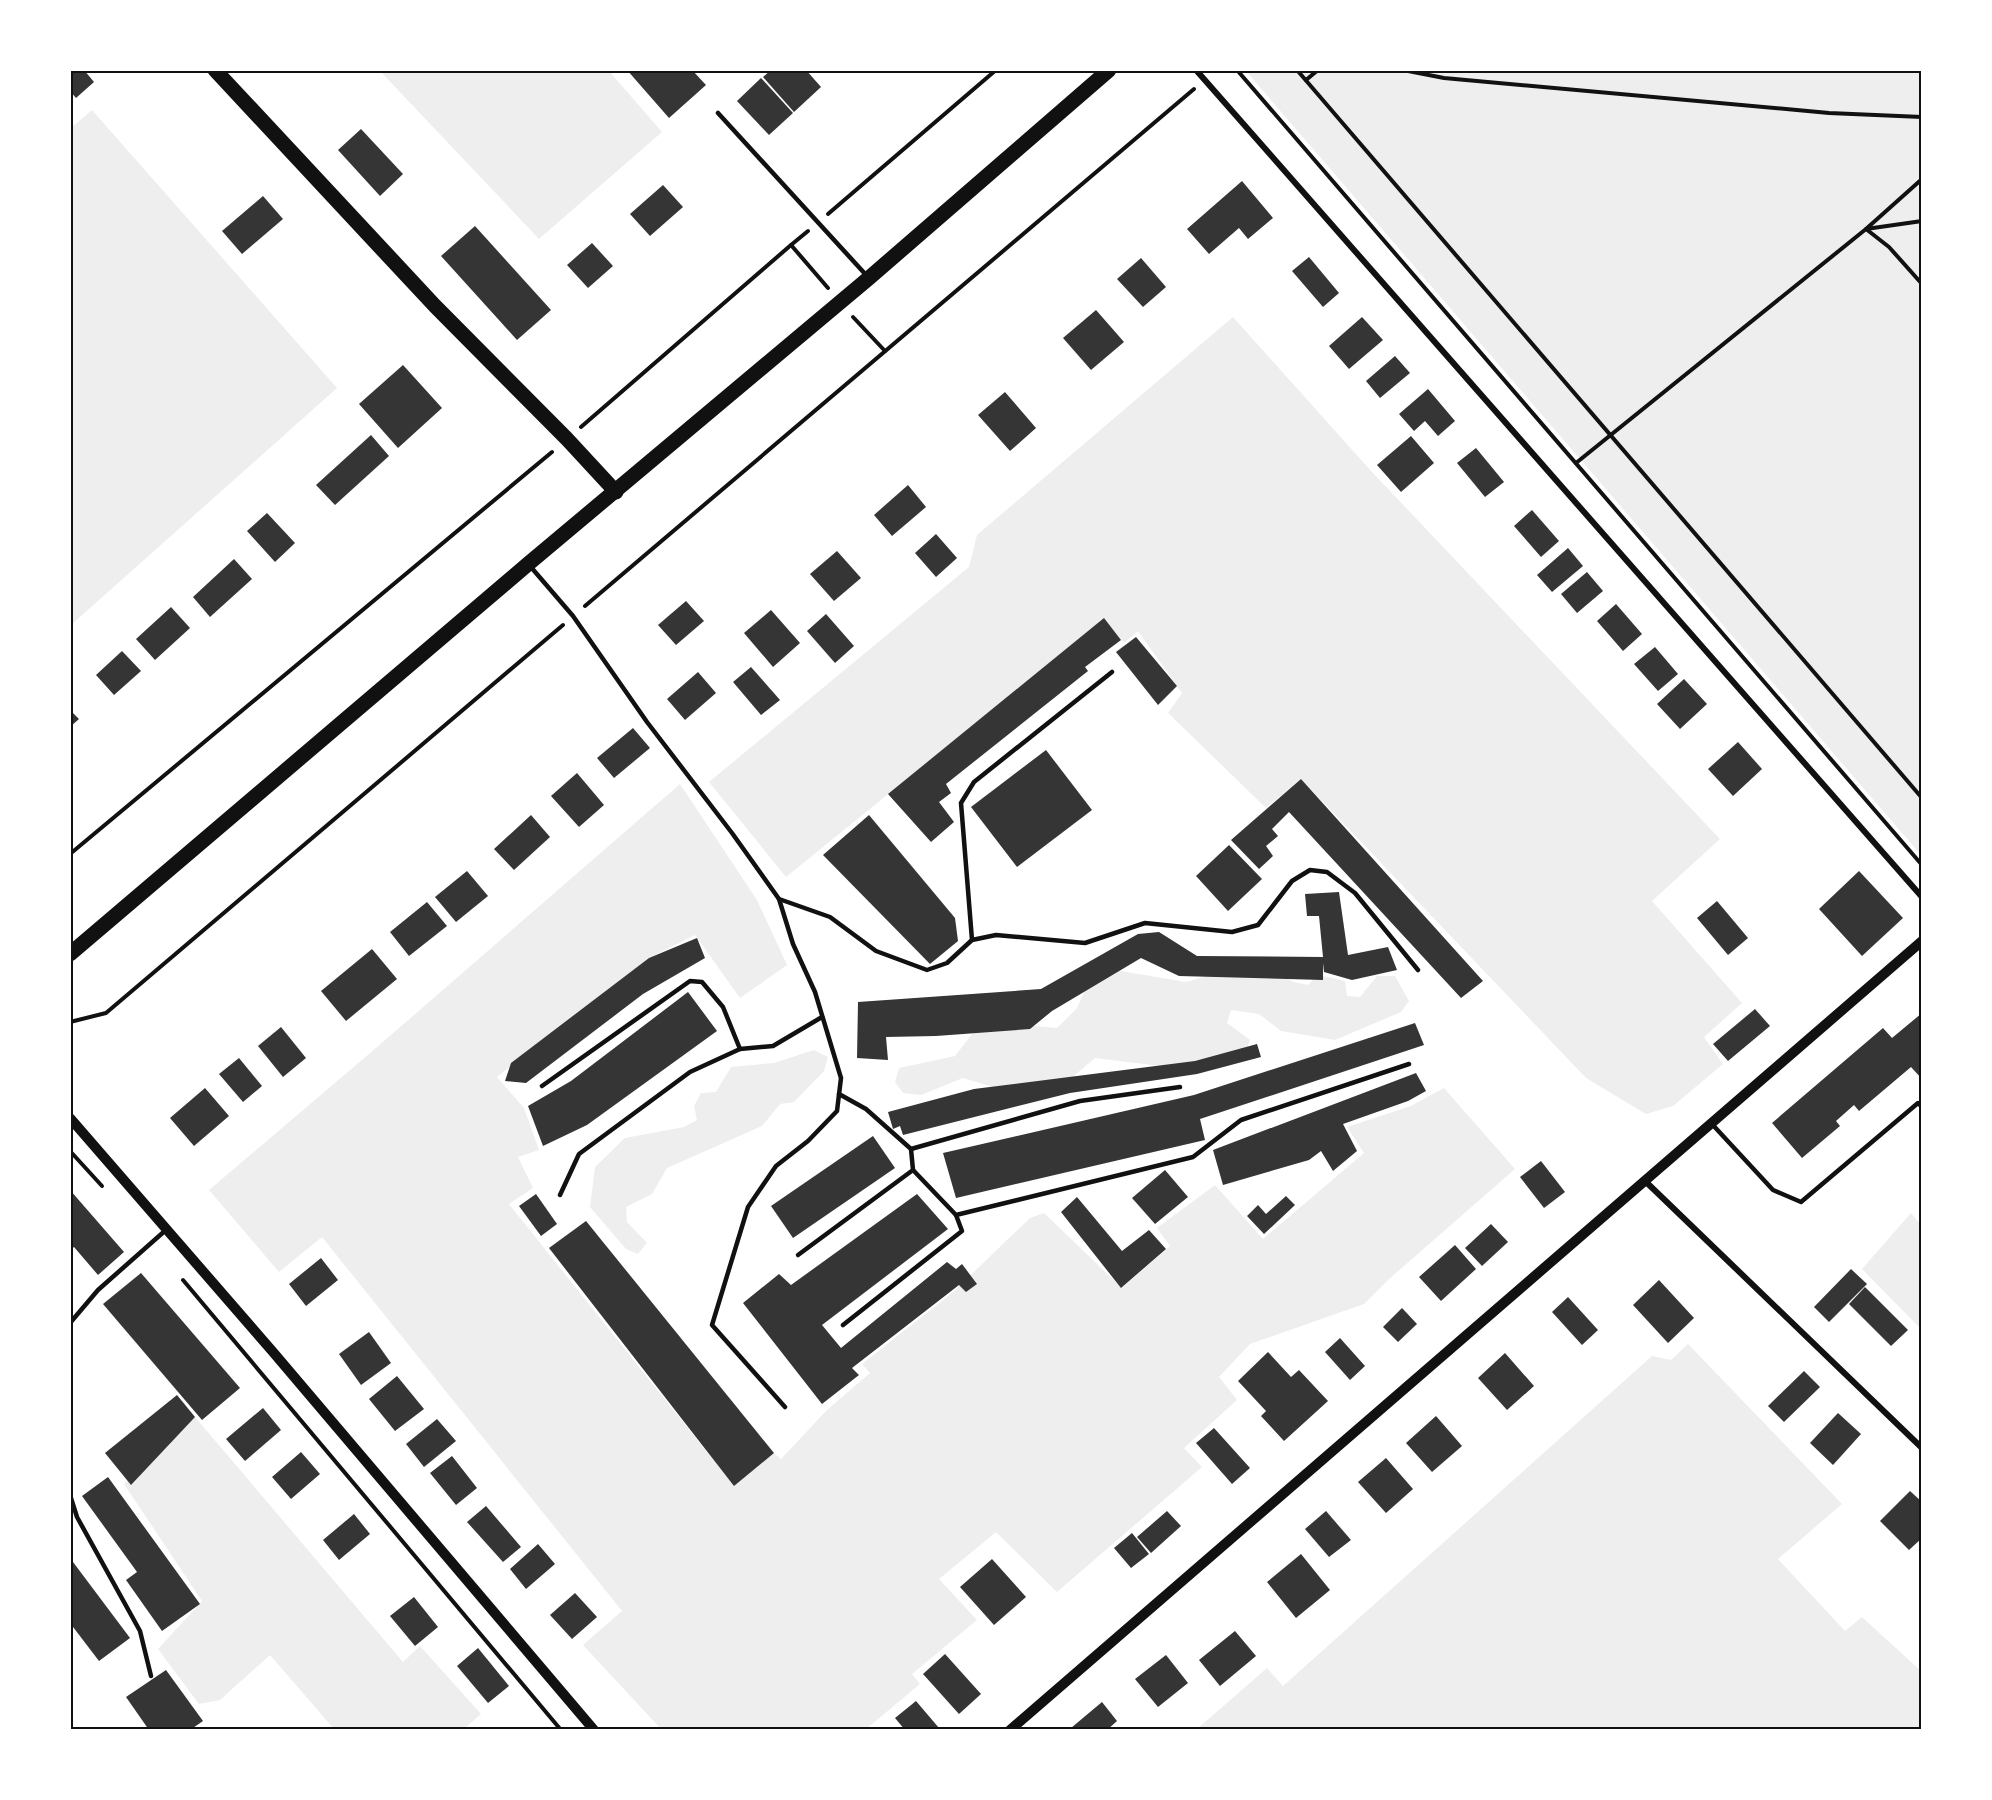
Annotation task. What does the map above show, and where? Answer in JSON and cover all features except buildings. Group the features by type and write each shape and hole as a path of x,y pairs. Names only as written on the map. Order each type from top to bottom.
{"main road":[{"path":"216,70 435,306 567,439 616,492"},
{"path":"70,954 528,564 869,278 1109,70"}],"street":[{"path":"1197,70 1922,897"},
{"path":"1010,1730 1710,1122 1922,941"},
{"path":"70,1118 594,1730"},
{"path":"1644,1180 1922,1448"}],"lane":[{"path":"718,113 869,278"},
{"path":"528,564 573,616 647,722 779,899 793,944 815,992 842,1078 837,1111 808,1140 776,1166 748,1207 712,1324 785,1407"},
{"path":"972,940 961,803 974,782 1112,672"},
{"path":"779,899 830,917 876,951 927,970 947,963 972,940 996,935 1085,944 1145,922 1232,932 1258,925 1292,881 1310,870 1327,872 1355,893 1419,970"},
{"path":"542,1086 690,981 702,982 723,1007 740,1049"},
{"path":"560,1195 579,1154 690,1072 740,1049 773,1046 822,1017"},
{"path":"956,1215 1193,1157 1242,1120 1409,1064"},
{"path":"911,1149 1080,1101 1180,1087"},
{"path":"839,1094 866,1109 911,1149 913,1170 956,1215 962,1231 843,1325"},
{"path":"1710,1122 1773,1190 1802,1202 1918,1103 1922,1107"},
{"path":"798,1255 913,1170"},
{"path":"70,1323 98,1290 167,1229"},
{"path":"70,1495 77,1517 140,1631 151,1676"}],"path":[{"path":"70,854 567,439 996,70"},
{"path":"1237,70 1922,865"},
{"path":"1298,70 1609,436 1922,798"},
{"path":"1306,80 1318,70"},
{"path":"1403,70 1444,78 1830,114 1922,117"},
{"path":"70,1022 106,1013 1205,80"},
{"path":"1576,463 1866,229 1922,179"},
{"path":"1866,229 1922,221"},
{"path":"1866,229 1889,247 1922,284"},
{"path":"791,245 885,351"},
{"path":"70,1151 108,1193"},
{"path":"182,1278 561,1730"}],"shaded area":[{"path":"380,71 609,71 662,132 539,239"},
{"path":"1246,71 1921,71 1921,855"},
{"path":"92,110 337,388 71,625 70,129"},
{"path":"1233,317 1372,472 1720,839 1652,901 1742,1003 1704,1037 1723,1064 1673,1106 1646,1114 1586,1078 1301,779 1266,808 1168,713 1182,693 1138,631 1124,643 1104,619 786,877 709,782 969,567 977,535"},
{"path":"680,784 757,900 787,965 740,998 695,935 649,958 497,1077 524,1108 539,1150 518,1157 533,1188 509,1204 734,1486 774,1453 781,1459 827,1410 870,1373 862,1364 953,1292 1030,1218 1044,1213 1122,1288 1170,1246 1157,1228 1215,1185 1263,1239 1364,1153 1347,1127 1411,1106 1444,1088 1515,1169 1388,1280 1364,1304 1250,1344 1219,1377 1237,1400 1184,1448 1202,1467 1057,1592 996,1532 939,1579 977,1620 912,1674 920,1684 865,1730 661,1729 583,1645 622,1611 322,1237 279,1272 209,1190"},
{"path":"1254,962 1294,982 1308,985 1318,975 1345,981 1347,996 1360,997 1377,976 1395,976 1409,1001 1401,1012 1335,1040 1281,1031 1259,1014 1231,1010 1227,1023 1250,1040 1245,1054 1193,1070 1095,1058 1062,1086 1003,1090 963,1078 921,1095 903,1093 895,1082 899,1068 955,1056 972,1034 999,1023 1057,1028 1077,1008 1089,981 1115,970 1186,982"},
{"path":"814,1050 828,1057 824,1071 794,1102 780,1104 762,1126 667,1168 652,1194 626,1207 627,1222 647,1243 638,1254 626,1249 590,1207 595,1167 625,1138 684,1127 697,1120 694,1106 701,1093 716,1092 731,1067 774,1063"},
{"path":"1911,1213 1921,1225 1921,1329 1862,1269"},
{"path":"1688,1344 1842,1504 1778,1559 1845,1631 1862,1617 1921,1671 1921,1729 1197,1729 1267,1668 1283,1686 1652,1356 1671,1360"},
{"path":"195,1417 403,1662 420,1646 481,1714 464,1729 334,1729 270,1655 220,1700 199,1704 158,1649 202,1601 124,1484"}]}
